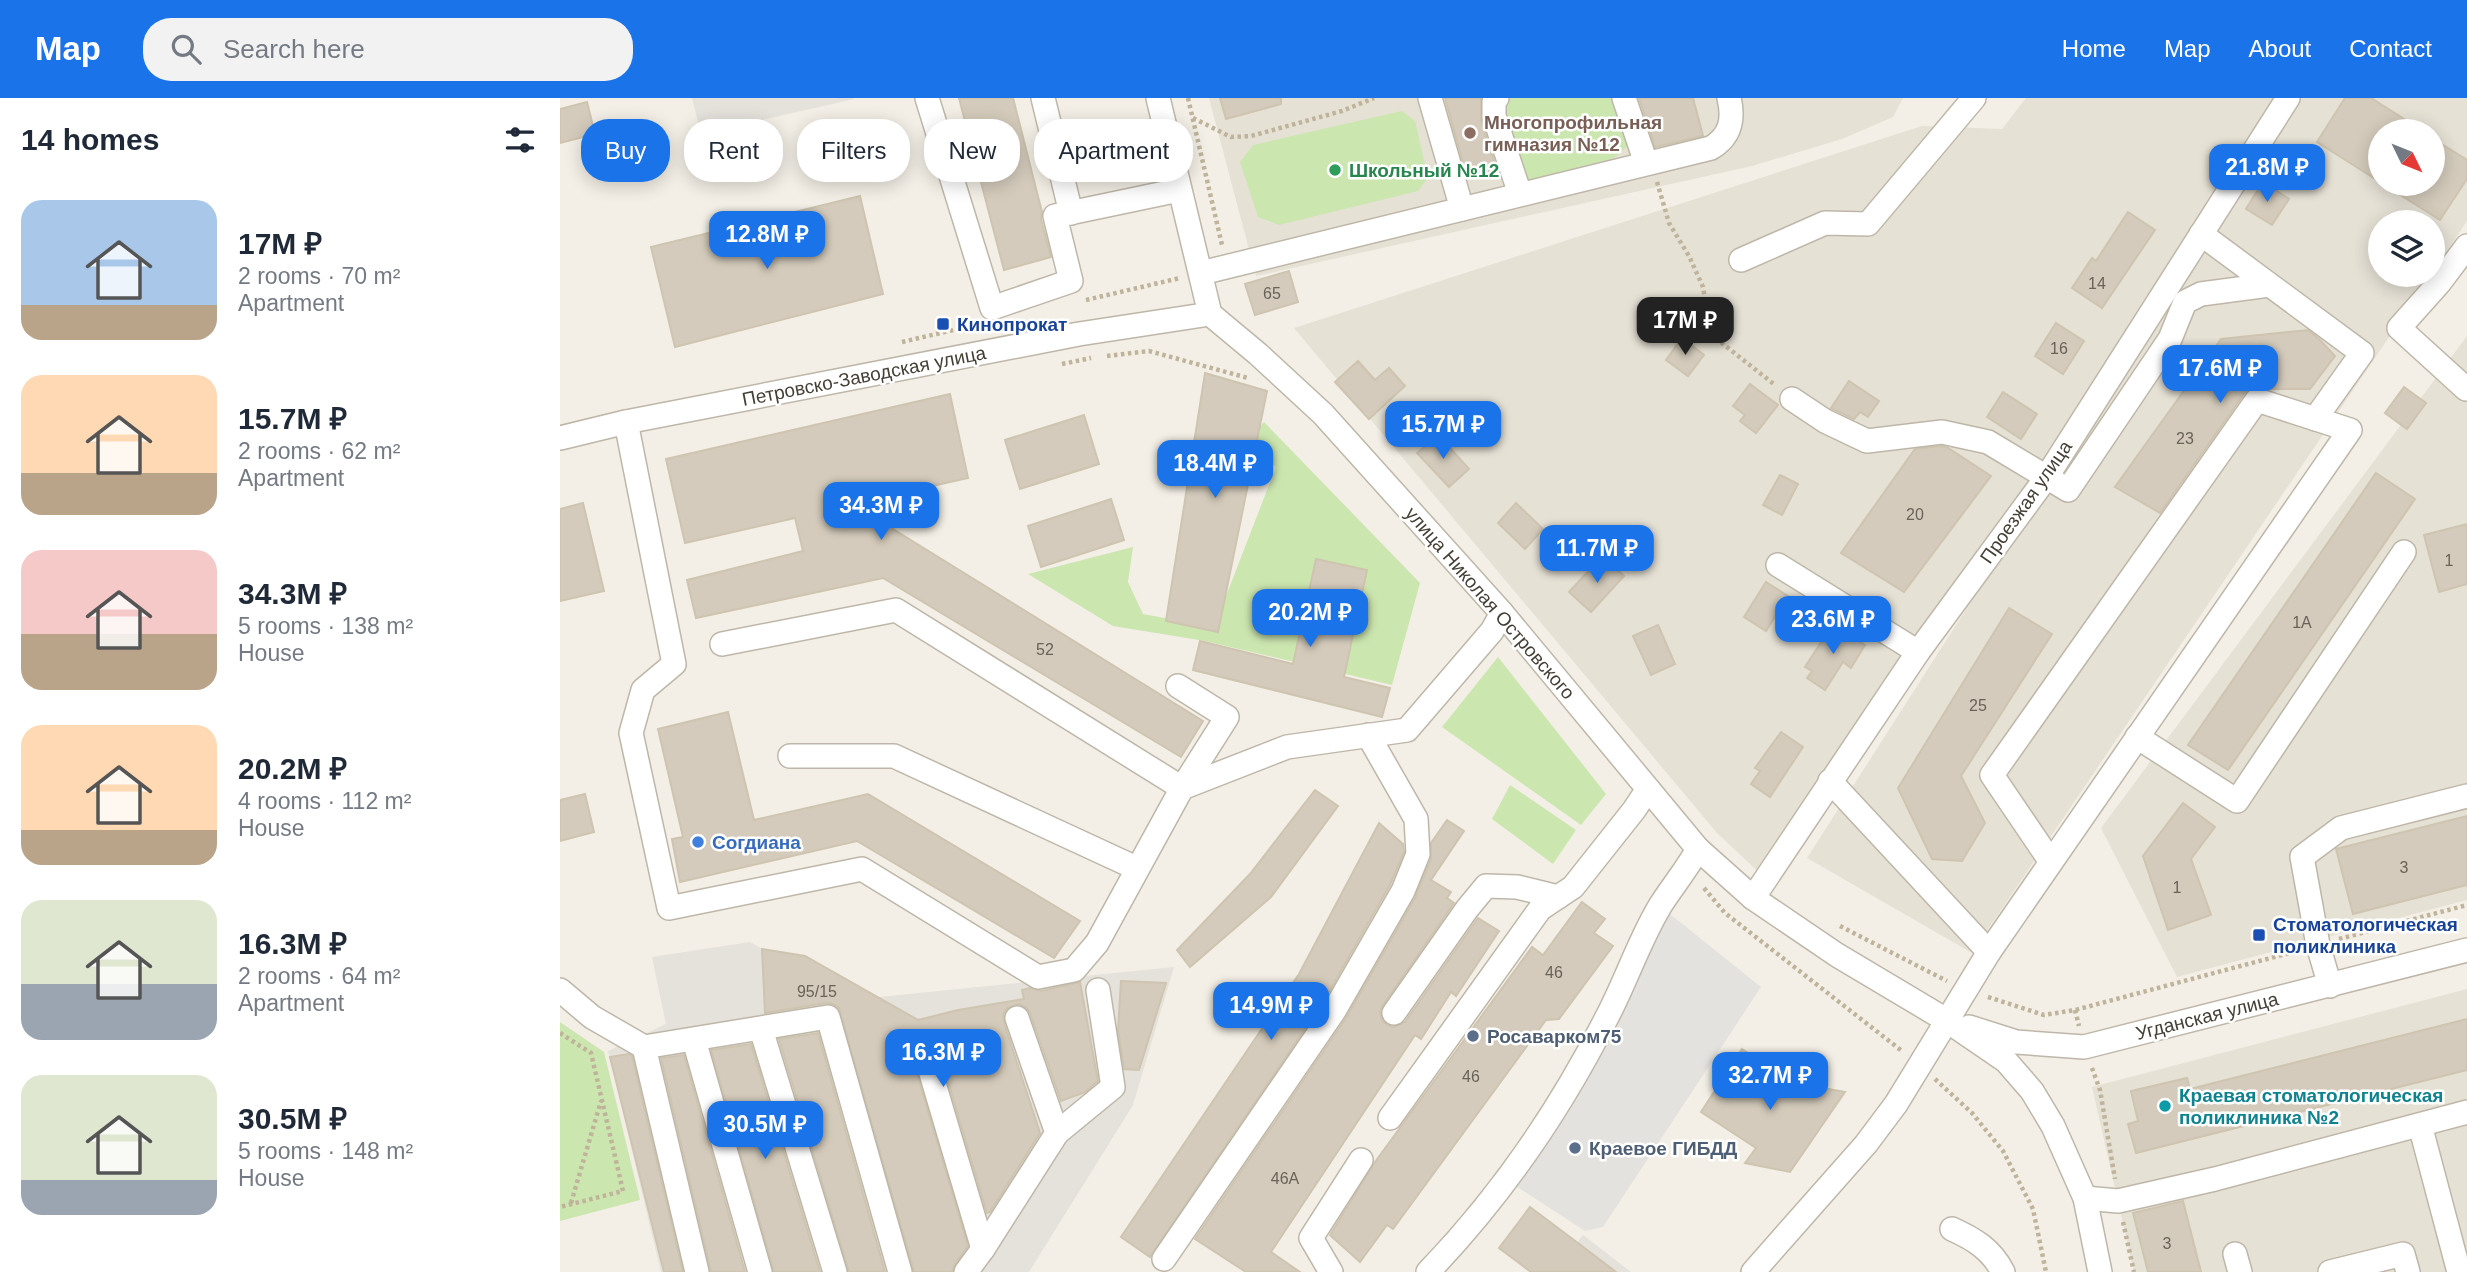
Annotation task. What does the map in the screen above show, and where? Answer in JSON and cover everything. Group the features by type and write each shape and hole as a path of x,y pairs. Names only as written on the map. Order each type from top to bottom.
{"street":[{"path":"927,98 992,309 1071,281 1055,216 1179,190"},
{"path":"1043,98 1071,213"},
{"path":"1158,98 1210,314"},
{"path":"1430,98 1462,209"},
{"path":"1497,98 1494,102 1494,116 1520,194"},
{"path":"1624,98 1651,162"},
{"path":"1201,274 1712,148 1729,132 1732,113 1729,98"},
{"path":"1741,260 1825,223 1868,224 1974,98"},
{"name":"Проезжая улица","path":"1753,898 1918,652 2046,478 2288,98"},
{"path":"2201,234 2362,353 2315,419"},
{"path":"2466,388 2399,328 2440,282 2467,246"},
{"path":"1792,399 1825,421 1867,441 1942,432 1988,442 2068,490 2170,339 2185,302 2201,294 2269,285"},
{"name":"Петровско-Заводская улица","path":"560,438 626,422 1079,334 1210,314"},
{"name":"улица Николая Островского","path":"1210,314 1323,414 1502,613 1648,789 1693,859 1837,955 1946,1020"},
{"path":"1753,1272 1866,1144 1896,1104 1989,952 2350,430 2257,400 1992,775 2051,862"},
{"path":"626,422 674,664 643,690 631,733 669,908 862,869 1038,976 1074,970 1097,943 1182,788 1227,717 1178,686"},
{"path":"2137,737 2238,801 2404,552"},
{"path":"1778,565 1918,652"},
{"path":"722,645 896,610 1182,788"},
{"path":"1182,788 1287,747 1407,730 1492,631 1502,613"},
{"path":"1164,1259 1334,1011 1403,891 1418,854 1416,819 1368,735"},
{"path":"790,757 894,756 1136,868"},
{"path":"1830,781 1989,952"},
{"path":"1390,1118 1540,909 1573,887 1648,789"},
{"path":"2330,986 2318,945 2302,857 2341,828 2467,796"},
{"path":"1428,1272 1469,1230 1527,1153 1566,1092 1608,1016 1660,906 1693,859"},
{"path":"1394,1013 1486,886 1517,887 1558,897"},
{"name":"Угданская улица","path":"1946,1020 2016,1042 2084,1047 2467,950"},
{"path":"560,990 592,1017 644,1047 828,1017 900,1272"},
{"path":"966,1272 1057,1133 1113,1087 1097,990"},
{"path":"1017,1018 1057,1133"},
{"path":"1946,1020 2006,1061 2032,1091 2053,1126 2085,1198 2100,1272"},
{"path":"761,1029 835,1272"},
{"path":"694,1040 760,1272"},
{"path":"644,1047 696,1272"},
{"path":"925,1053 983,1249"},
{"path":"2085,1198 2119,1201 2215,1179 2467,1112"},
{"path":"2420,1125 2459,1272"},
{"path":"1331,1272 1311,1238 1361,1160"},
{"path":"1952,1229 1975,1240 1995,1258 2003,1272"},
{"path":"2330,1272 2403,1254 2408,1272"}],"path":[{"path":"1188,98 1227,267"},
{"path":"1192,117 1231,137 1251,136 1342,111 1374,98"},
{"path":"1651,162 1669,223 1689,256 1703,287 1710,328 1723,344 1792,399"},
{"path":"1060,364 1149,351 1256,380"},
{"path":"1693,859 1724,913 1920,1064 1972,1113 2003,1151 2032,1209 2046,1272"},
{"path":"1830,921 1965,990 2044,1015 2075,1010 2467,905"},
{"path":"2075,1010 2084,1047 2100,1090 2134,1272"},
{"path":"560,1033 592,1053 623,1191 560,1207"},
{"path":"571,1204 602,1099"}],"shaded area":[{"path":"692,98 854,99 767,119 697,119"},
{"path":"1209,98 1903,98 1893,117 1842,139 1752,166 1256,276"},
{"path":"2026,98 2277,98 2046,478 1765,878 1717,833 1294,328 1922,126 2002,129"},
{"path":"2293,98 2467,98 2467,221 2445,254 2445,210 2368,210 2368,287 2423,287 1972,953 1807,858"},
{"path":"2467,336 2467,900 2177,977 2101,828"},
{"path":"1660,906 1761,987 1603,1227 1585,1231 1505,1179"},
{"path":"750,942 850,1000 1174,967 1133,1105 1029,1272 661,1272 608,1051 666,1024 652,957"},
{"path":"2467,989 2467,1272 2134,1272 2092,1087"},
{"path":"1583,1235 1631,1272 1554,1272"}],"green space":[{"path":"1510,98 1619,98 1628,145 1595,168 1529,184 1501,104"},
{"name":"Школьный №12","path":"1402,111 1415,121 1428,178 1418,191 1279,225 1258,217 1240,162 1253,145"},
{"path":"1264,422 1420,583 1392,685 1205,641 1113,626 1028,574 1133,547 1128,582 1143,614 1214,627 1276,467 1254,447 1256,431"},
{"path":"1498,657 1606,794 1581,825 1442,727"},
{"path":"1510,785 1576,830 1553,864 1492,819"},
{"path":"560,1022 604,1052 640,1200 560,1221"}],"building":[{"path":"959,98 1013,98 1018,119 964,119"},
{"path":"1220,98 1281,98 1281,104 1226,119"},
{"name":"Многопрофильная гимназия №12","path":"1445,98 1481,98 1481,120 1497,170 1467,177"},
{"name":"Многопрофильная гимназия №12","path":"1639,98 1693,98 1703,136 1655,147"},
{"path":"2345,98 2371,98 2404,119 2368,119 2368,174 2317,142"},
{"path":"587,102 591,119 581,119 581,138 560,143 560,109"},
{"path":"1020,126 1051,257 1004,270 981,182 1020,182"},
{"path":"2445,146 2467,160 2467,179 2445,212 2445,210 2424,210 2402,196 2445,196"},
{"path":"2263,182 2289,199 2272,225 2246,209"},
{"path":"860,196 883,294 675,347 651,247"},
{"path":"2128,212 2155,230 2102,308 2072,288 2092,258 2096,261"},
{"path":"1289,271 1298,302 1255,315 1245,284"},
{"path":"2056,323 2084,341 2063,374 2035,356"},
{"path":"2308,330 2335,356 2310,389 2253,387 2246,391 2160,513 2115,487 2221,339"},
{"path":"1682,338 1704,355 1688,376 1666,360"},
{"path":"1358,361 1375,380 1389,368 1405,386 1369,419 1335,382"},
{"path":"1205,373 1267,391 1218,632 1166,621"},
{"path":"1849,381 1879,401 1868,417 1860,412 1854,419 1831,408"},
{"path":"1750,384 1778,405 1756,433 1740,421 1745,415 1733,406"},
{"path":"2404,387 2426,403 2407,429 2385,413"},
{"path":"2003,392 2037,414 2021,439 1987,417"},
{"path":"950,394 968,478 901,493 893,529 1203,721 1181,757 883,578 696,618 687,580 803,551 795,518 685,543 666,459"},
{"path":"1084,415 1099,464 1020,489 1005,440"},
{"path":"1438,435 1469,469 1449,487 1417,453"},
{"path":"1941,446 1991,476 1904,592 1841,553 1915,449"},
{"path":"2376,473 2415,499 2228,770 2188,745"},
{"path":"1780,475 1798,484 1782,515 1763,505"},
{"path":"1111,499 1124,540 1041,567 1028,526"},
{"path":"583,503 604,591 560,601 560,509"},
{"path":"1516,503 1543,529 1525,549 1498,523"},
{"path":"2467,524 2467,584 2439,592 2424,535"},
{"path":"1605,558 1624,576 1591,612 1569,592 1594,565 1597,567"},
{"path":"1316,559 1367,570 1344,677 1390,688 1382,717 1193,670 1200,641 1293,664"},
{"path":"1766,582 1788,596 1766,631 1744,617"},
{"path":"2009,608 2052,634 1961,776 1985,823 1962,861 1932,859 1898,788"},
{"path":"1833,624 1865,645 1851,668 1843,662 1825,690 1807,678 1812,671 1805,667"},
{"path":"1658,625 1675,664 1651,675 1633,636"},
{"path":"728,712 754,820 868,794 1080,921 1054,958 857,841 680,882 672,839 683,837 658,729"},
{"path":"1781,732 1803,747 1770,797 1751,784 1760,771 1755,768"},
{"path":"1315,790 1338,806 1271,897 1190,967 1177,950 1250,874"},
{"path":"585,794 594,832 560,841 560,800"},
{"path":"2183,803 2215,827 2191,859 2211,915 2168,930 2143,856"},
{"path":"2467,816 2467,885 2353,914 2336,849"},
{"path":"1447,820 1464,831 1431,880 1451,892 1447,898 1454,903 1383,1005 1380,1012 1382,1019 1393,1027 1405,1022 1478,918 1499,931 1456,996 1451,992 1421,1039 1415,1035 1271,1252 1300,1272 1246,1272 1195,1239 1346,1018 1415,898 1431,859 1431,843"},
{"path":"1379,823 1403,844 1404,852 1390,885 1322,1004 1150,1257 1121,1237 1299,974"},
{"path":"1582,902 1605,919 1594,933 1613,946 1559,1019 1546,1020 1393,1229 1387,1225 1360,1262 1330,1235 1375,1162 1532,947 1543,955"},
{"path":"762,949 805,956 918,1020 1024,999 1022,990 1030,988 1041,991 1080,982 1098,1081 1085,1092 1061,1101 1026,1007 1019,1004 1007,1008 1003,1015 1040,1133 990,1212 987,1213 938,1048 928,1039 920,1040 912,1049 912,1057 968,1246 952,1272 914,1272 839,1008 826,1003 765,1013"},
{"path":"1121,981 1166,983 1139,1070 1124,1069 1118,1030"},
{"path":"2467,1019 2467,1070 2136,1153 2128,1124 2138,1121 2131,1091 2187,1078 2190,1089"},
{"path":"818,1033 885,1272 849,1272 779,1039"},
{"path":"751,1044 820,1272 774,1272 711,1050"},
{"path":"1742,1049 1794,1083 1845,1092 1790,1172 1745,1163 1756,1148 1701,1112"},
{"path":"629,1054 632,1056 683,1272 664,1272 610,1057"},
{"path":"684,1055 745,1272 711,1272 661,1058"},
{"path":"2183,1201 2201,1272 2148,1272 2133,1213"},
{"path":"1530,1207 1616,1272 1531,1272 1499,1248"}],"place":[{"name":"Многопрофильная гимназия №12","path":"1470,133"},
{"name":"Школьный №12","path":"1335,170"},
{"name":"Кинопрокат","path":"943,324"},
{"name":"Согдиана","path":"698,842"},
{"name":"Стоматологическая поликлиника","path":"2259,935"},
{"name":"Росаварком75","path":"1473,1036"},
{"name":"Краевая стоматологическая поликлиника №2","path":"2165,1106"},
{"name":"Краевое ГИБДД","path":"1575,1148"}]}
